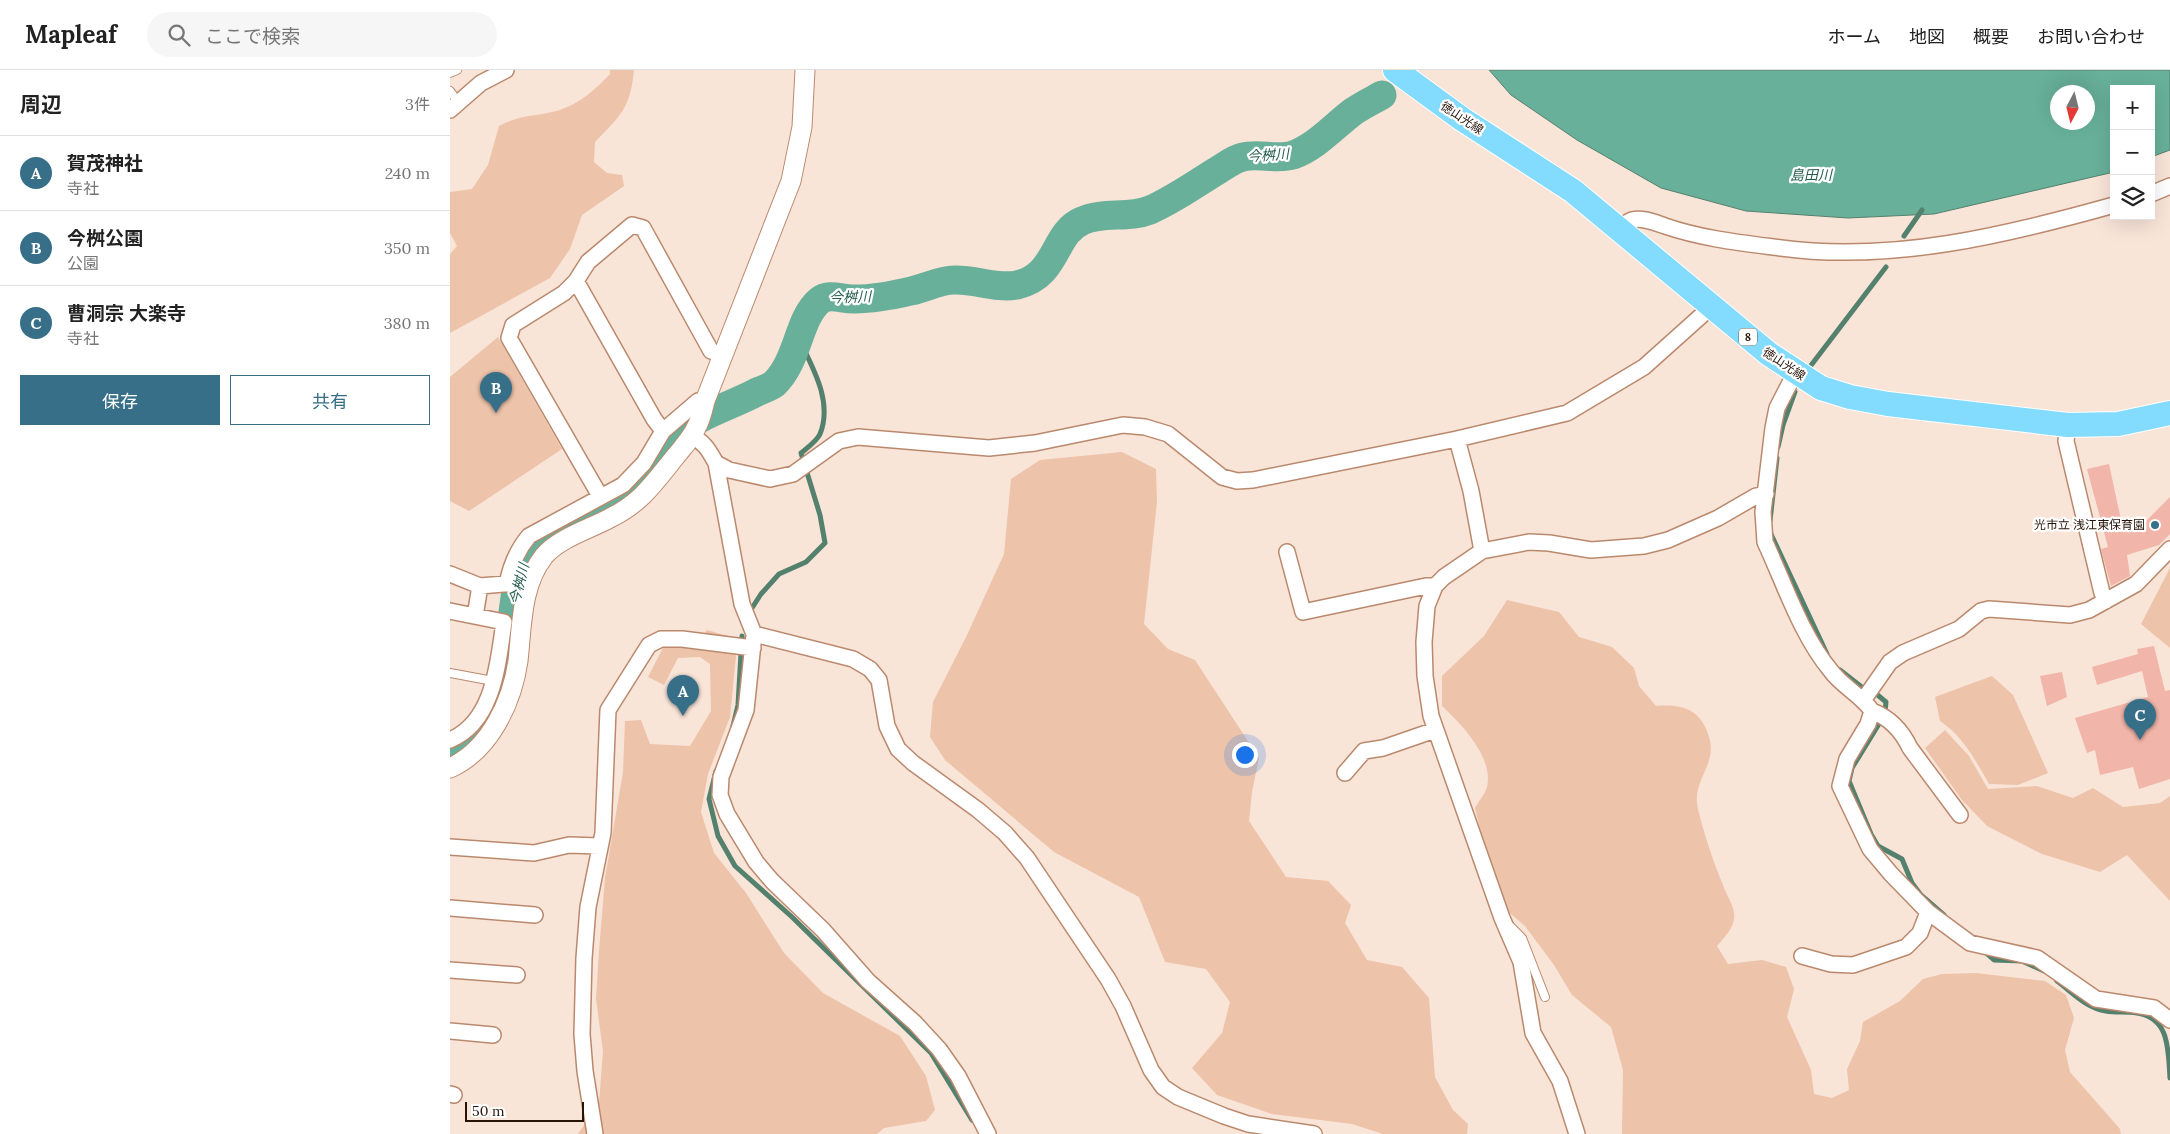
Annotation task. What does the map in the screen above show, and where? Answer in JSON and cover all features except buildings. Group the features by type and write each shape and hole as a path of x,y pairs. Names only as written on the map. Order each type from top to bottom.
{"main road":[{"name":"徳山光線","path":"1395,70 1462,119 1573,191 1769,354 1821,388 1850,397 2068,425 2118,424 2170,413"}],"street":[{"path":"453,101 506,70"},
{"path":"450,768 459,764 478,749 490,734 501,714 512,687 517,664 524,603 534,572 545,554 561,542 613,517 642,497 662,477 698,426 705,401 791,181 802,127 805,70"},
{"path":"2155,192 2170,186"},
{"path":"1619,228 1632,220 1649,221 1681,232 1728,241 1792,250 1850,254 1888,252 2020,229 2110,206"},
{"path":"600,496 509,338 513,325 564,293 576,281 588,262 632,226 643,228 711,351 724,355"},
{"path":"576,281 654,419 663,431"},
{"path":"716,463 729,470 770,479 793,474 839,441 858,437 989,448 1035,443 1123,425 1145,427 1168,434 1222,477 1237,481 1253,480 1457,439 1567,413 1644,367 1711,307"},
{"path":"1796,373 1777,408 1773,428 1763,512 1765,542 1809,639 1831,672 1868,705 1896,726 1905,736 1910,748 1960,816"},
{"path":"507,584 510,569 518,549 529,536 622,485 644,463 663,431 698,400 705,401"},
{"path":"2068,425 2066,441 2102,593 2106,601"},
{"path":"692,437 706,446 716,463 742,604 753,641 746,710 721,776 720,795 727,814 756,862 772,881 823,930 868,981 915,1023 939,1050 958,1076 988,1134"},
{"path":"1457,439 1471,491 1482,551"},
{"path":"1577,1134 1560,1082 1533,1033 1521,962 1502,918 1463,803 1435,730 1425,676 1424,642 1427,606 1436,586 1444,577 1482,551 1528,542 1549,543 1591,550 1644,546 1668,540 1718,518 1756,496 1766,494"},
{"path":"2170,550 2136,584 2089,610 2070,614 1989,609 1981,611 1959,629 1903,653 1890,662 1868,705 1868,724 1847,759 1840,786 1870,849 1928,912 1957,935 1970,943 2037,958 2096,999 2154,1008 2170,1020"},
{"path":"1287,552 1303,612 1426,586 1436,586"},
{"path":"450,574 480,586 507,584 529,586"},
{"path":"475,616 480,586"},
{"path":"450,611 504,622 493,681 478,717 461,736 450,740"},
{"path":"595,1134 585,1071 582,1034 588,907 603,833 606,797 606,729 608,710 649,645 661,639 682,639 753,641 853,659 870,669 879,680 887,726 898,750 978,810 1005,833 1027,858 1108,979 1127,1014 1151,1070 1163,1086 1178,1097 1232,1119 1248,1124 1314,1134"},
{"path":"1345,773 1364,751 1383,748 1435,730"},
{"path":"450,847 534,854 569,845 599,846"},
{"path":"450,908 536,915"},
{"path":"1802,956 1831,964 1853,965 1906,947 1920,933 1928,912"},
{"path":"450,970 517,974"},
{"path":"450,1031 493,1035"}],"lane":[{"path":"450,73 457,70"},
{"path":"450,673 493,681"},
{"path":"1502,918 1522,938 1545,998"}],"shaded area":[{"path":"610,70 634,70 627,103 618,118 595,142 594,162 607,173 622,175 624,186 582,215 570,249 550,278 450,333 450,254 457,246 450,233 450,192 472,189 488,165 499,126 519,118 561,110 577,102 598,86 610,74"},
{"path":"498,337 562,449 469,511 450,501 450,377"},
{"path":"1122,452 1156,469 1157,502 1144,624 1168,649 1195,660 1259,758 1252,792 1249,821 1286,877 1328,881 1351,905 1345,923 1367,960 1402,967 1429,998 1435,1077 1453,1110 1468,1124 1467,1134 1383,1134 1352,1124 1272,1114 1217,1095 1192,1068 1222,1033 1230,1002 1206,969 1165,962 1139,897 1054,852 945,760 930,737 933,702 967,635 1004,554 1011,479 1040,460"},
{"path":"2170,568 2170,648 2141,624"},
{"path":"1507,600 1559,612 1579,637 1612,647 1634,668 1639,686 1656,706 1674,706 1689,710 1701,720 1709,737 1711,747 1708,764 1698,789 1698,809 1712,857 1734,913 1732,927 1717,946 1728,964 1762,960 1786,967 1794,989 1787,1017 1811,1070 1814,1094 1832,1098 1849,1090 1847,1069 1860,1041 1863,1022 1900,1001 1923,979 1942,974 1976,973 2045,981 2066,995 2074,1018 2065,1050 2070,1072 2120,1129 2121,1134 1622,1134 1623,1070 1611,1027 1572,995 1554,965 1525,926 1505,909 1483,842 1475,808 1487,787 1486,764 1474,742 1442,706 1442,676 1484,636"},
{"path":"707,630 728,636 736,656 730,717 708,774 701,812 714,853 746,893 784,953 823,993 900,1036 926,1076 935,1110 926,1121 884,1128 877,1134 578,1134 599,1103 603,1051 596,999 599,951 605,878 623,772 625,721 641,720 650,744 690,746 711,711 710,664 700,657 678,658 664,685 648,677 663,648 695,645"},
{"path":"1992,676 2013,695 2048,773 2018,785 1989,784 1974,758 1956,734 1940,721 1935,697"},
{"path":"1945,730 1969,756 1988,789 2037,786 2073,798 2093,788 2123,807 2160,803 2170,796 2170,901 2127,855 2100,872 2042,854 1987,826 1962,800 1925,748"}],"water":[{"name":"島田川","path":"1489,70 2170,70 2170,150 2155,156 2155,85 2110,85 2110,173 1934,214 1848,218 1746,211 1661,188 1577,140 1511,95"}],"waterway":[{"name":"今桝川","path":"450,756 467,742 481,726 491,708 504,669 519,574 523,562 533,547 551,533 595,514 638,486 654,469 674,437 692,422 774,384 788,364 806,318 823,298 869,298 911,291 949,280 993,285 1017,285 1030,280 1040,273 1048,264 1065,235 1082,221 1098,216 1142,213 1150,210 1239,158 1293,155 1310,147 1354,111 1382,95"},
{"path":"1904,236 1922,210"},
{"path":"1809,368 1886,267"},
{"path":"752,608 761,594 779,574 806,562 825,543 820,515 801,453 819,437 823,422 823,398 820,385 799,339"},
{"path":"1778,447 1783,425 1795,392"},
{"path":"1770,521 1777,458"},
{"path":"1770,532 1827,654"},
{"path":"733,726 738,705 742,636"},
{"path":"1840,670 1863,688"},
{"path":"1874,692 1886,702 1885,712"},
{"path":"1882,719 1852,768 1849,781 1871,834 1878,846 1902,859 1912,883 1921,895 1944,915"},
{"path":"716,771 709,799 718,836 735,866 792,917 931,1053 972,1120"},
{"path":"1985,952 1994,960 2022,961 2044,971"},
{"path":"2057,981 2092,1007 2110,1012 2137,1013 2148,1016 2156,1021 2165,1037 2169,1057 2170,1078"}],"place":[{"name":"今桝公園","path":"496,413"},
{"name":"光市立 浅江東保育園","path":"2155,525"},
{"name":"賀茂神社","path":"683,716"},
{"name":"曹洞宗 大楽寺","path":"2140,740"}]}
